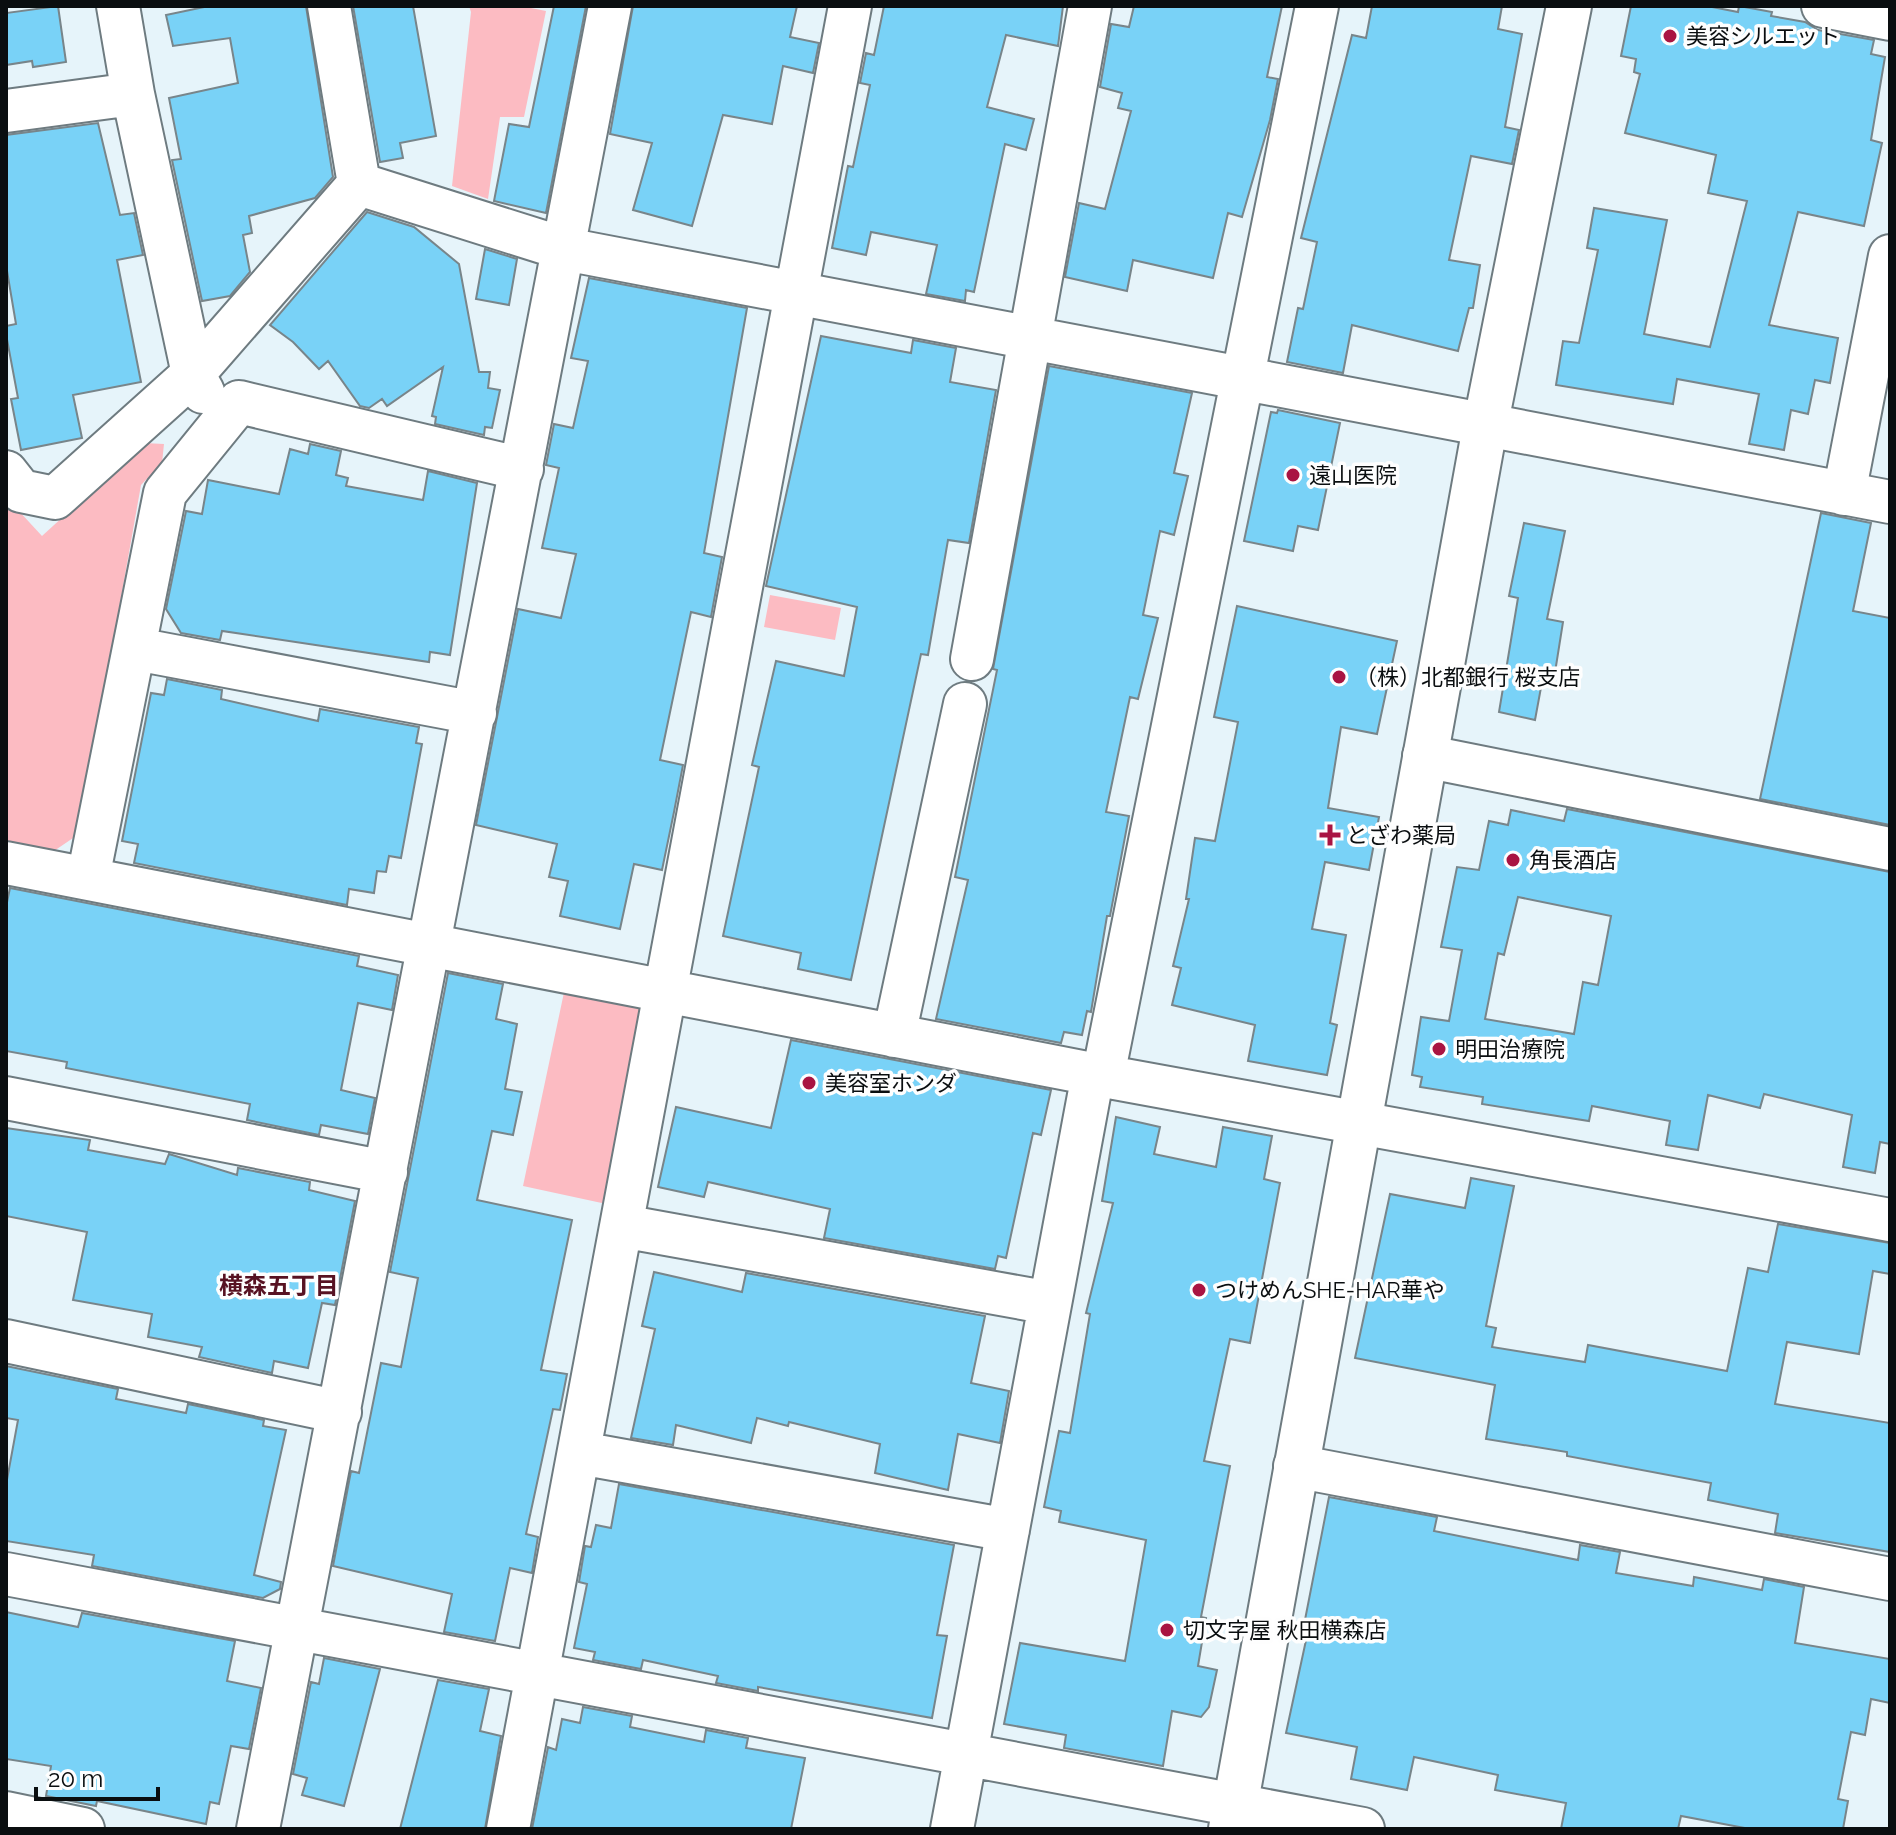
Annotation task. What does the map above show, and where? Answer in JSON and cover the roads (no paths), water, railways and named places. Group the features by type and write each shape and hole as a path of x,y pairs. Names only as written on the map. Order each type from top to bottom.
{"street":[{"path":"118,6 133,94 193,374 220,424"},
{"path":"329,6 359,184"},
{"path":"258,1829 610,6"},
{"path":"508,1829 850,6"},
{"path":"972,659 1090,6"},
{"path":"952,1829 1050,1303 1317,6"},
{"path":"1234,1817 1424,756 1485,427 1569,6"},
{"path":"1823,6 1890,19"},
{"path":"6,111 133,94"},
{"path":"359,184 565,249 1890,502"},
{"path":"6,472 21,491 55,498 193,374 359,184"},
{"path":"1844,494 1890,256"},
{"path":"88,878 165,493 239,402 522,469"},
{"path":"136,649 475,713"},
{"path":"894,1036 965,704"},
{"path":"1424,756 1890,849"},
{"path":"6,863 1098,1075 1360,1120 1890,1220"},
{"path":"6,1098 386,1172"},
{"path":"622,1226 1050,1303"},
{"path":"6,1341 340,1412"},
{"path":"580,1453 1008,1530"},
{"path":"1295,1466 1890,1579"},
{"path":"6,1574 538,1676 966,1753 1234,1817 1363,1829"},
{"path":"6,1813 83,1829"}],"place":[{"name":"美容シルエット","path":"1670,36"},
{"name":"遠山医院","path":"1293,475"},
{"name":"（株）北都銀行 桜支店","path":"1339,677"},
{"name":"とざわ薬局","path":"1330,835"},
{"name":"角長酒店","path":"1513,860"},
{"name":"明田治療院","path":"1439,1049"},
{"name":"美容室ホンダ","path":"809,1083"},
{"name":"つけめんSHE-HAR華や","path":"1199,1290"},
{"name":"切文字屋 秋田横森店","path":"1167,1630"}],"district":[{"name":"横森五丁目","path":"279,1285"}]}
